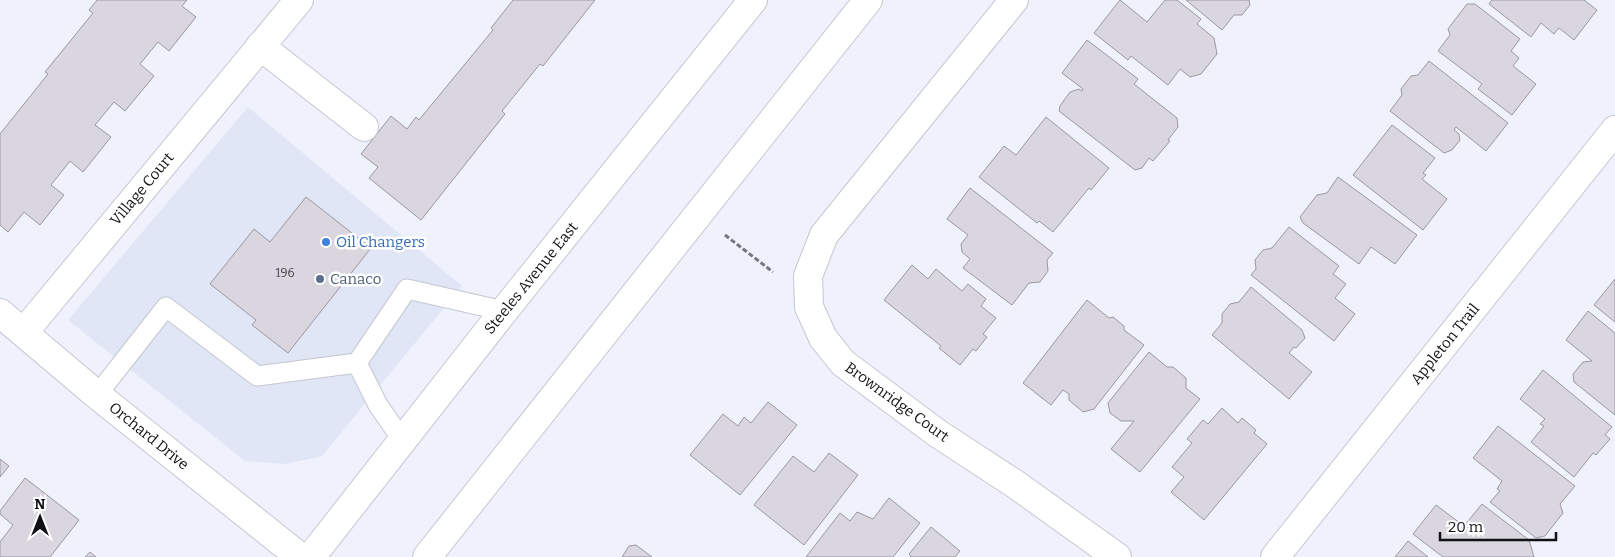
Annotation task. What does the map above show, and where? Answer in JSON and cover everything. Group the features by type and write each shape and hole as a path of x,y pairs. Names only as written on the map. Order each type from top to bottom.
{"street":[{"name":"Village Court","path":"24,332 298,0"},
{"name":"Steeles Avenue East","path":"311,557 504,311 753,0"},
{"path":"427,557 868,0"},
{"name":"Brownridge Court","path":"1014,0 824,235 808,276 809,307 823,338 843,363 937,433 1015,484 1117,557"},
{"path":"260,46 364,127"},
{"name":"Appleton Trail","path":"1275,557 1615,130"},
{"name":"Orchard Drive","path":"0,313 97,395 300,557"}],"lane":[{"path":"97,395 166,307 257,376 357,363 408,289 504,311"},
{"path":"357,363 378,404 403,440"}],"path":[{"path":"697,215 740,245 777,275 808,276"}],"shaded area":[{"path":"248,107 462,286 322,456 286,464 245,461 68,320"}],"building":[{"path":"97,0 187,0 182,6 196,17 169,51 158,42 140,64 154,76 125,111 114,102 95,125 111,137 83,172 70,161 51,185 64,195 40,225 24,212 8,232 0,225 0,134 48,74 45,72 93,13 89,10"},
{"path":"513,0 595,0 543,66 540,64 502,111 505,114 421,220 369,178 378,167 361,154 391,116 407,129 416,117 419,120 493,30 491,28"},
{"path":"1120,0 1147,22 1165,0 1177,0 1201,19 1197,24 1214,38 1217,54 1201,74 1190,77 1180,69 1168,85 1131,56 1128,60 1094,33"},
{"path":"1186,0 1249,0 1250,5 1242,15 1234,15 1222,30"},
{"path":"1492,0 1584,0 1597,10 1574,40 1559,28 1554,34 1541,23 1531,37 1489,4"},
{"path":"1467,4 1475,4 1520,39 1511,51 1519,58 1513,66 1536,84 1512,115 1478,89 1482,84 1438,51 1450,35 1448,29"},
{"path":"1087,40 1138,79 1134,84 1177,118 1178,127 1168,140 1170,141 1153,161 1149,158 1142,168 1135,170 1059,111 1060,106 1070,92 1079,89 1082,91 1083,89 1062,73"},
{"path":"1429,61 1508,123 1486,151 1456,127 1454,130 1459,134 1460,140 1452,150 1444,153 1390,111 1402,95 1401,89 1411,76 1418,75"},
{"path":"1046,117 1109,168 1091,190 1089,188 1053,232 1039,221 1037,223 979,177 1004,146 1016,155"},
{"path":"1392,125 1435,158 1423,173 1426,175 1422,179 1447,199 1423,230 1353,175"},
{"path":"1338,177 1417,235 1395,264 1371,247 1359,264 1303,223 1300,217 1317,195 1327,193"},
{"path":"970,188 1053,253 1047,260 1048,271 1040,282 1029,283 1012,305 963,268 970,259 962,252 961,244 968,235 947,219"},
{"path":"306,197 371,248 288,353 252,325 256,320 210,284 254,229 270,242"},
{"path":"1289,227 1339,266 1333,274 1346,284 1335,298 1355,314 1334,341 1251,275 1256,269 1255,260 1263,250 1272,248"},
{"path":"912,265 928,279 936,269 962,291 968,284 986,299 981,306 996,318 983,334 987,337 976,351 973,349 960,365 939,348 941,346 884,300"},
{"path":"1615,279 1615,322 1594,305"},
{"path":"1251,287 1302,330 1305,338 1289,353 1312,372 1289,399 1212,335 1222,323 1222,314 1230,304 1239,302"},
{"path":"1087,300 1109,318 1113,317 1124,326 1124,330 1144,345 1094,409 1083,412 1069,400 1069,394 1063,390 1051,405 1023,383"},
{"path":"1588,311 1615,333 1615,415 1574,382 1573,374 1583,362 1592,361 1566,340"},
{"path":"1149,352 1167,367 1173,367 1186,378 1186,388 1200,399 1140,472 1111,449 1134,421 1121,421 1110,413 1108,403"},
{"path":"1543,370 1612,427 1605,435 1610,439 1596,455 1593,453 1574,477 1531,442 1544,426 1540,424 1545,419 1520,399"},
{"path":"768,402 797,425 740,495 690,455 723,414 738,426 744,417 751,423"},
{"path":"1222,408 1238,423 1242,418 1256,430 1254,433 1267,444 1204,520 1171,492 1184,477 1172,467 1192,443 1187,439 1203,420 1208,424"},
{"path":"1498,426 1575,486 1560,504 1563,513 1545,536 1536,538 1490,502 1500,491 1497,489 1502,481 1473,458"},
{"path":"829,453 858,475 804,545 754,505 793,456 814,472"},
{"path":"0,459 9,466 0,477"},
{"path":"25,478 79,520 50,557 0,557 0,542 13,525 0,514 0,511"},
{"path":"889,498 920,523 893,557 806,557 840,513 850,521 857,512 873,519"},
{"path":"1482,504 1529,540 1534,557 1443,557 1413,534 1436,505 1464,526"},
{"path":"931,527 960,551 955,557 910,557 909,554"},
{"path":"1408,541 1428,557 1395,557"},
{"path":"636,545 652,557 622,557 629,546"},
{"path":"90,552 96,557 85,557"}],"place":[{"name":"Oil Changers","path":"326,242"},
{"name":"Canaco","path":"320,279"}]}
